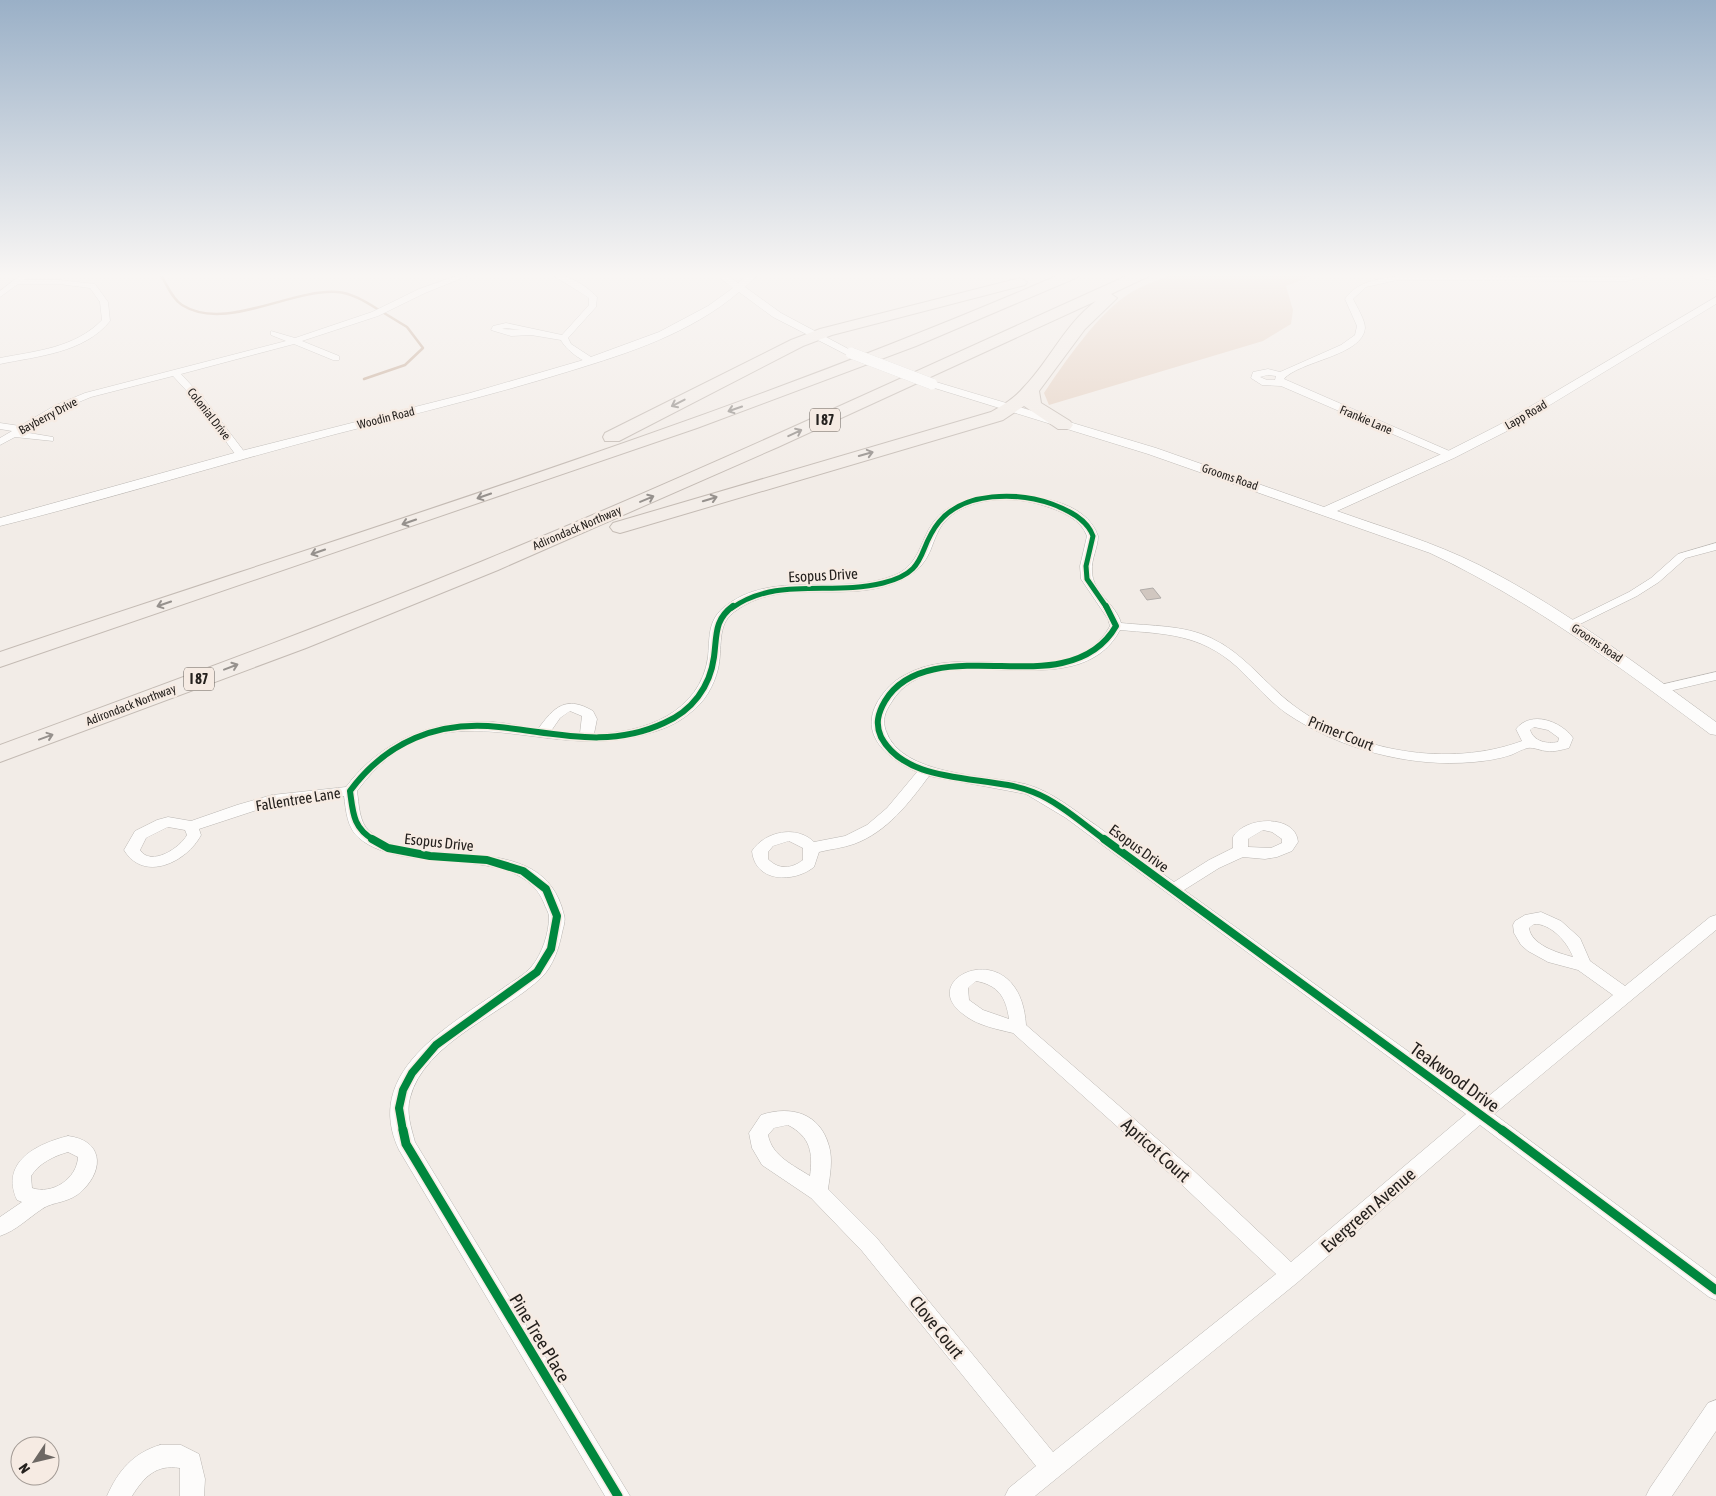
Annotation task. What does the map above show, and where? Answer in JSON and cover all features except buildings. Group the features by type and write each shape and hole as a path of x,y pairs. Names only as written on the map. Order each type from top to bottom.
{"highway":[{"path":"515,486 585,452 772,354 796,344"},
{"path":"0,660 515,486 857,364 905,344"},
{"name":"Adirondack Northway","path":"0,754 398,604 748,455 990,344"},
{"path":"398,604 659,514 971,425 1011,410 1031,392 1067,344"},
{"path":"1031,392 1032,405 1064,425"}],"street":[{"path":"0,361 68,344"},
{"name":"Bayberry Drive","path":"8,436 59,407 88,395 286,344"},
{"path":"303,344 336,358"},
{"path":"566,344 590,361"},
{"name":"Woodin Road","path":"0,522 461,399 590,361 636,344"},
{"name":"Grooms Road","path":"833,344 851,353 932,384 1011,410 1152,450 1326,511 1464,563 1518,591 1570,624 1716,730"},
{"name":"Frankie Lane","path":"1349,344 1282,379 1450,455"},
{"name":"Lapp Road","path":"1326,511 1450,455 1503,428 1645,344"},
{"name":"Colonial Drive","path":"175,373 201,401 242,456"},
{"path":"0,426 8,436 50,439"},
{"name":"Esopus Drive","path":"437,1196 406,1144 399,1110 402,1093 412,1072 436,1045 537,972 551,949 557,916 546,889 523,871 487,860 430,856 388,848 363,834 354,819 350,791 368,765 391,748 420,736 465,726 495,726 542,734 608,738 639,732 671,720 689,710 697,702 709,683 714,657 716,626 727,610 737,603 773,591 844,588 880,583 902,576 920,562 936,524 948,511 988,497 1016,497 1049,503 1064,508 1090,529 1093,540 1086,562 1088,581 1111,612 1116,626 1108,641 1074,660 1044,666 954,666 928,671 902,682 883,701 878,715 879,733 887,745 900,758 926,771 957,780 1025,789 1037,793 1174,889"},
{"path":"1570,624 1633,594 1655,580 1682,556 1716,546"},
{"name":"Primer Court","path":"1116,626 1168,632 1207,640 1240,664 1290,710 1305,720 1382,750 1430,758 1477,758 1513,751 1531,742"},
{"path":"1661,689 1716,676"},
{"path":"542,734 556,712 575,707 588,714 590,719 586,738"},
{"path":"812,848 850,839 882,820 908,794 926,771"},
{"name":"Fallentree Lane","path":"191,827 242,808 272,800 350,791"},
{"path":"1174,889 1214,864 1241,851"},
{"name":"Teakwood Drive","path":"1174,889 1716,1290"},
{"name":"Evergreen Avenue","path":"1017,1496 1291,1275 1480,1114 1716,921"},
{"path":"1582,964 1625,995"},
{"name":"Apricot Court","path":"1018,1028 1186,1176 1291,1275"},
{"name":"Clove Court","path":"818,1192 869,1244 1051,1467"},
{"name":"Pine Tree Place","path":"437,1196 618,1496"},
{"path":"0,1227 21,1215 39,1199"},
{"path":"1658,1496 1716,1411"},
{"path":"119,1496 134,1472 155,1456 182,1456 191,1462 194,1479 192,1496"}],"shaded area":[{"path":"1079,344 1254,344 1049,405 1044,393"}],"waterway":[{"path":"364,379 405,365 423,348 420,344"}],"cycle path":[{"path":"618,1496 406,1144 399,1117 400,1099 407,1081 417,1066 436,1045 537,972 551,949 557,916 546,889 523,871 487,860 430,856 388,848 363,834 354,819 350,791 362,774 377,760 394,748 431,732 451,728 493,726 557,736 598,738 625,735 665,723 686,710 702,693 712,670 716,627 727,611 743,600 761,593 781,589 864,586 883,583 901,577 920,561 932,533 947,513 962,504 980,499 1001,497 1044,501 1063,508 1080,518 1093,536 1086,566 1087,579 1111,613 1116,626 1112,634 1100,647 1085,656 1068,662 1037,666 958,666 933,670 910,677 891,690 879,711 877,721 879,731 883,740 890,748 905,760 937,774 1025,789 1049,800 1480,1114 1716,1290"}]}
